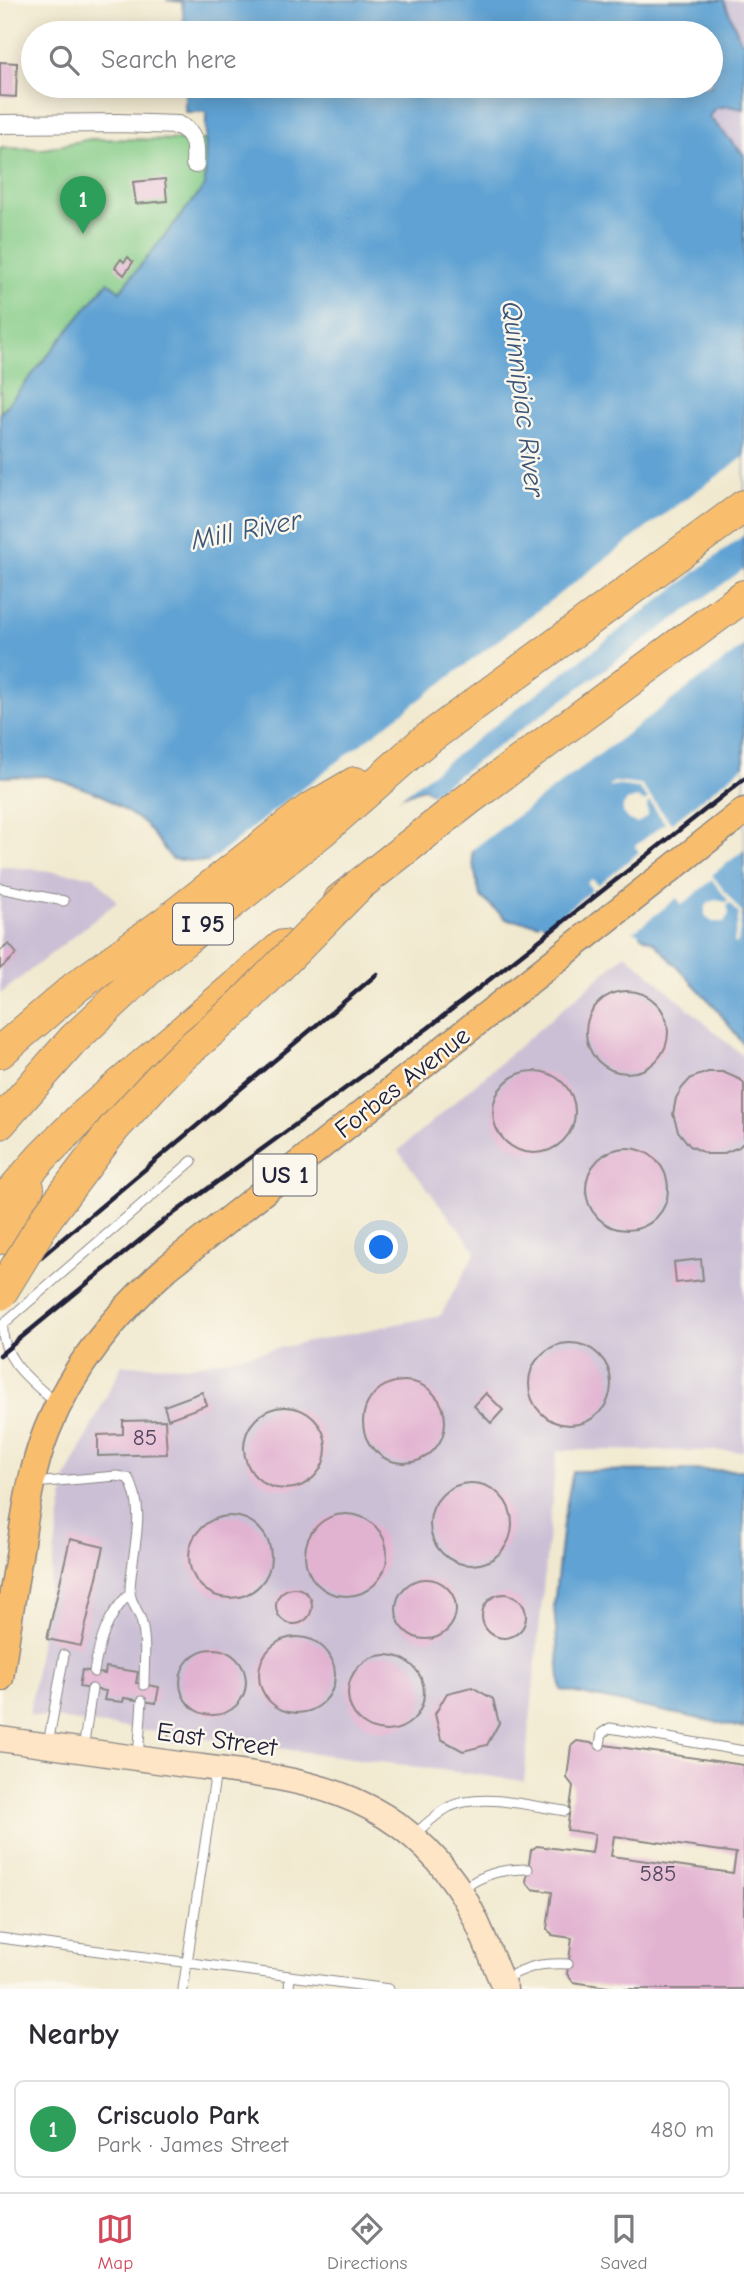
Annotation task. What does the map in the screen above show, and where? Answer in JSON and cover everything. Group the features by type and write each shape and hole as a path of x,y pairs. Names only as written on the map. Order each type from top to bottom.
{"highway":[{"name":"I 95","path":"0,1123 73,1040 112,1002 195,930 322,831 422,743 744,506"},
{"name":"I 95","path":"0,1205 81,1118 224,995 469,799 744,596"},
{"path":"0,1052 76,987 162,925 307,811 422,743"},
{"path":"0,1294 47,1217 114,1128 184,1054 238,1008 361,883"},
{"path":"0,1072 162,925"},
{"path":"0,1238 15,1218 42,1157"}],"main road":[{"name":"Forbes Avenue","path":"58,1405 79,1371 129,1304 167,1268 744,811"},
{"name":"US 1","path":"0,1678 31,1483 46,1433 58,1405"},
{"name":"East Street","path":"0,1739 307,1783 338,1792 392,1820 412,1836 450,1875 478,1925 503,1985"}],"street":[{"path":"0,124 178,125 193,135 195,164"}],"lane":[{"path":"0,888 64,901"},
{"path":"58,1405 15,1366 1,1337 3,1324 192,1161"},
{"path":"31,1483 117,1476 128,1478 135,1488 137,1514 129,1594 141,1621 145,1651 144,1685"},
{"path":"94,1672 103,1633 111,1615 129,1594"},
{"path":"48,1746 64,1655"},
{"path":"83,1751 92,1689"},
{"path":"138,1758 142,1701"},
{"path":"600,1745 602,1733 610,1728 744,1751"},
{"path":"183,1989 216,1769"},
{"path":"412,1836 438,1814 464,1803 496,1801 565,1811"},
{"path":"460,1891 489,1873 528,1869"},
{"path":"0,1938 355,1987 389,1989"},
{"path":"503,1985 532,1966 545,1963 568,1964"},
{"path":"289,1989 290,1976"}],"shaded area":[{"path":"724,0 744,0 744,44 740,39"},
{"path":"728,106 744,109 744,155 709,117 715,108"},
{"path":"0,866 94,876 117,902 0,994"},
{"path":"626,954 744,1057 744,1451 557,1450 524,1781 29,1715 66,1478 122,1365 191,1366 441,1315 476,1251 398,1151"}],"green space":[{"path":"90,139 206,140 205,186 119,292 108,283 0,414 0,148 44,149"}],"water":[{"path":"166,0 724,0 744,44 744,109 728,106 715,108 709,117 744,155 744,1045 715,1007 654,942 604,919 545,925 506,919 480,896 473,863 471,835 450,803 423,788 226,864 172,859 145,824 100,794 47,776 0,777 0,414 108,282 120,291 205,186 206,112 185,112 185,98 723,98 723,21 184,21 182,2"},
{"path":"744,1470 744,1728 561,1690 554,1606 563,1523 573,1471"}],"pier":[{"path":"744,457 744,535 393,803 227,867 205,865 295,794"},
{"path":"744,569 744,646 469,852 468,837 447,806 429,796"},
{"path":"744,766 744,850 712,875 742,913 736,944 734,942 739,914 730,903 727,905 729,914 724,922 712,922 705,915 709,902 728,900 712,880 682,905 677,898 633,932 637,932 642,938 640,939 603,922 546,928 536,926 541,923 545,927 592,890 587,883 592,879 598,885 639,852 635,846 665,823 650,802 647,804 648,815 641,821 636,823 627,819 623,806 627,801 637,798 645,802 648,799 639,788 609,785 614,782 641,785 671,823"}],"building":[{"path":"0,62 17,63 16,97 0,96"},
{"path":"165,179 167,201 136,204 133,182"},
{"path":"128,257 133,262 124,275 115,267 121,259 124,262"},
{"path":"9,944 17,954 0,969 0,951"},
{"path":"627,991 643,994 656,1003 665,1016 668,1032 665,1048 656,1061 643,1070 627,1073 611,1070 598,1061 589,1048 586,1032 589,1016 598,1003 611,994"},
{"path":"534,1071 550,1074 563,1083 572,1096 575,1112 572,1128 563,1141 550,1150 534,1153 518,1150 505,1141 496,1128 493,1112 496,1096 505,1083 518,1074"},
{"path":"708,1072 723,1072 744,1084 744,1142 722,1154 707,1154 690,1146 678,1131 673,1114 676,1098 682,1088 691,1078"},
{"path":"627,1148 643,1151 656,1160 665,1173 668,1189 665,1205 656,1218 643,1227 627,1230 611,1227 598,1218 589,1205 586,1189 589,1173 598,1160 611,1151"},
{"path":"701,1259 703,1280 676,1283 674,1262"},
{"path":"570,1343 586,1346 599,1355 608,1368 611,1384 608,1400 599,1413 586,1422 570,1425 554,1422 541,1413 532,1400 529,1384 532,1368 541,1355 554,1346"},
{"path":"404,1381 420,1384 433,1393 442,1406 445,1422 442,1438 433,1451 420,1460 404,1463 388,1460 375,1451 366,1438 363,1422 366,1406 375,1393 388,1384"},
{"path":"202,1392 207,1405 168,1419 164,1406"},
{"path":"486,1393 503,1410 491,1423 474,1406"},
{"path":"285,1407 301,1410 314,1419 323,1432 326,1448 323,1464 314,1477 301,1486 285,1489 269,1486 256,1477 247,1464 244,1448 247,1432 256,1419 269,1410"},
{"path":"165,1420 167,1454 98,1456 98,1435 123,1434 123,1421"},
{"path":"471,1483 487,1486 500,1495 509,1508 512,1524 509,1540 500,1553 487,1562 471,1565 455,1562 442,1553 433,1540 430,1524 433,1508 442,1495 455,1486"},
{"path":"346,1514 362,1517 375,1526 384,1539 387,1555 384,1571 375,1584 362,1593 346,1596 330,1593 317,1584 308,1571 305,1555 308,1539 317,1526 330,1517"},
{"path":"230,1516 246,1519 259,1528 268,1541 271,1557 268,1573 259,1586 246,1595 230,1598 214,1595 201,1586 192,1573 189,1557 192,1541 201,1528 214,1519"},
{"path":"70,1539 104,1547 81,1646 47,1639"},
{"path":"420,1579 432,1579 451,1592 456,1609 454,1621 443,1634 432,1639 420,1639 401,1626 396,1615 396,1603 409,1584"},
{"path":"294,1588 307,1593 312,1606 307,1619 294,1624 281,1619 276,1606 281,1593"},
{"path":"504,1594 519,1601 526,1616 519,1631 504,1638 489,1631 482,1616 489,1601"},
{"path":"290,1637 304,1637 318,1643 329,1654 335,1675 332,1690 324,1702 304,1713 290,1713 276,1707 265,1696 259,1682 259,1668 265,1654 276,1643"},
{"path":"207,1649 219,1649 231,1654 241,1664 246,1682 244,1695 231,1710 219,1715 207,1715 195,1710 185,1700 180,1688 180,1676 185,1664 195,1654"},
{"path":"386,1655 401,1658 413,1666 421,1678 424,1693 421,1708 413,1720 401,1728 386,1731 371,1728 359,1720 351,1708 348,1693 351,1678 359,1666 371,1658"},
{"path":"106,1667 138,1672 136,1683 159,1687 156,1703 124,1698 123,1702 104,1700 106,1691 79,1687 82,1670 105,1674"},
{"path":"472,1687 493,1699 499,1723 487,1745 463,1751 441,1739 435,1714 447,1693"},
{"path":"169,1730 191,1733 189,1743 168,1741"},
{"path":"577,1741 744,1765 744,1989 621,1989 573,1982 567,1974 572,1938 552,1935 547,1929 552,1892 532,1889 526,1882 531,1850 537,1846 592,1853 595,1834 567,1830 573,1786 567,1778 571,1746","holes":["614,1836 736,1853 733,1873 611,1856"]}],"railway":[{"path":"0,1355 162,1222 428,1028 744,779"},
{"path":"0,1289 377,974"}],"place":[{"name":"Criscuolo Park","path":"83,234"}],"water label":[{"name":"Quinnipiac River","path":"524,399"},
{"name":"Mill River","path":"246,529"}]}
